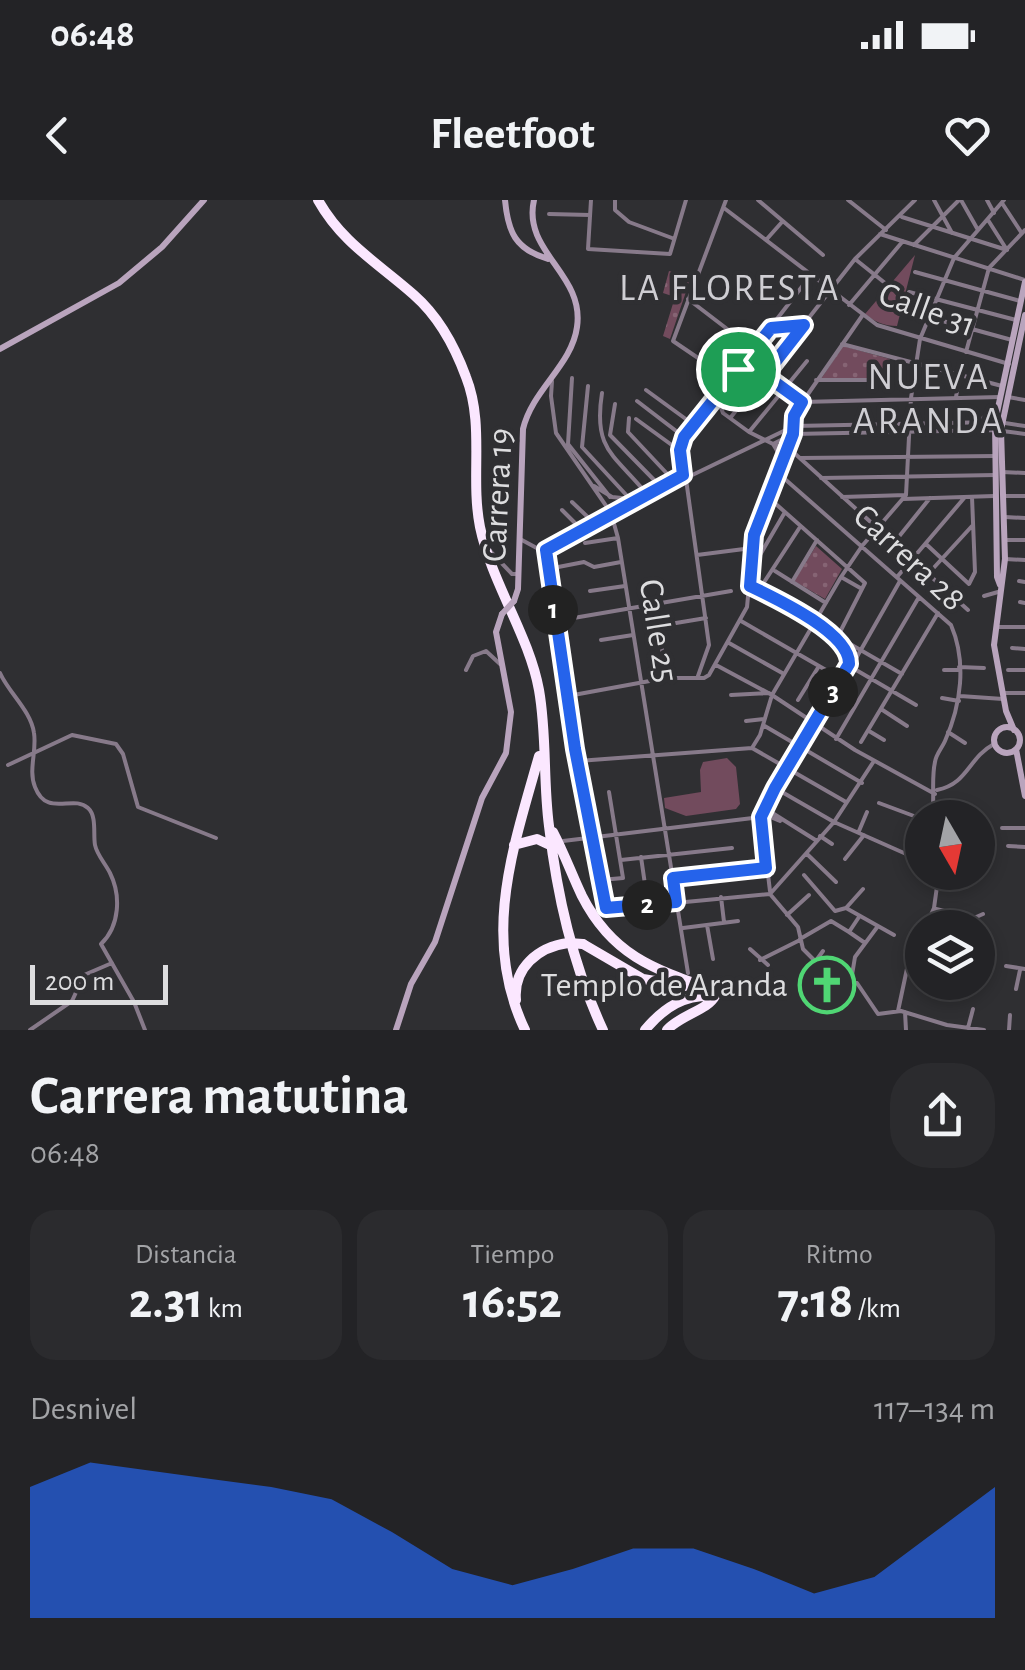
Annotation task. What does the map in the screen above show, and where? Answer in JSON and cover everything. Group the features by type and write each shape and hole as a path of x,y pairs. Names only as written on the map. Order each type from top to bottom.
{"highway":[{"path":"318,200 344,239 424,305 456,353 476,410 478,511 486,547 538,687 549,827 555,844 590,911 612,939 642,963 713,992"},
{"path":"524,1028 506,978 501,936 506,876 542,745"},
{"path":"514,845 529,839 555,844"},
{"path":"555,844 573,950 603,1030"},
{"path":"524,1028 515,989 525,966 544,949 568,943 584,944 644,979 713,992"},
{"path":"646,1030 674,1004 713,992"},
{"path":"667,1030 676,1020 710,1004 713,992"}],"street":[{"path":"0,349 119,283 162,247 204,200"},
{"path":"505,200 513,238 528,252 549,259"},
{"name":"Carrera 19","path":"396,1030 411,984 435,942 482,798 506,753 511,712 496,632 502,614 514,600 519,574 523,429 530,403 552,376 577,329 576,298 568,280 549,259 531,223 534,200"},
{"path":"591,200 588,249 670,254 686,200"},
{"path":"615,200 615,210 629,222 673,238"},
{"path":"726,200 673,341 704,362 719,406 730,418 800,458 968,610"},
{"path":"758,200 823,255"},
{"path":"848,200 886,230"},
{"path":"730,418 855,259 915,200"},
{"path":"934,200 952,233"},
{"path":"914,245 960,200 978,230"},
{"path":"987,200 994,212"},
{"path":"752,748 770,694 847,568 904,497 911,398 920,339 954,258 1003,201 1024,232 990,268 966,352"},
{"name":"Calle 31","path":"724,208 877,326 966,352 1025,376"},
{"path":"549,214 590,215"},
{"path":"900,216 1007,250"},
{"path":"988,220 1007,250"},
{"path":"766,240 782,222"},
{"path":"880,234 1025,281 998,426 999,473"},
{"path":"849,305 903,242"},
{"path":"855,259 890,287"},
{"path":"915,272 1020,301"},
{"path":"698,676 709,645 680,450 684,437 811,274"},
{"path":"910,292 1016,320"},
{"path":"688,299 753,350"},
{"path":"906,311 1012,340"},
{"path":"978,422 1004,397 1002,386 1021,350 1025,315"},
{"path":"568,696 666,678 706,678 748,606 752,548 793,434 794,416 862,316"},
{"path":"771,328 804,325"},
{"path":"842,344 1002,386"},
{"path":"749,432 806,361"},
{"path":"956,396 960,374"},
{"path":"765,375 802,402 956,396 1025,400"},
{"path":"552,376 550,396 556,432 612,513"},
{"path":"572,378 568,444 610,496"},
{"path":"816,380 888,380"},
{"path":"588,386 582,448 633,499"},
{"path":"646,390 694,425"},
{"path":"602,394 597,424 605,446 646,494"},
{"path":"637,402 684,437"},
{"path":"616,404 610,435 660,486"},
{"path":"998,406 1000,588"},
{"path":"629,418 628,432 673,480"},
{"path":"636,419 680,450"},
{"path":"606,908 578,761 548,569 549,547 633,499 794,426 978,422 1025,434"},
{"path":"773,444 793,434 1025,426"},
{"path":"773,444 782,459"},
{"path":"800,458 996,456"},
{"name":"Carrera 28","path":"778,472 950,625 956,639 959,699 935,760 935,800"},
{"path":"821,478 1025,473"},
{"path":"591,483 610,496 633,499"},
{"path":"1000,496 1005,558 995,657 1003,696 1020,737 1025,796"},
{"path":"842,498 1025,496"},
{"path":"768,497 865,583 835,634"},
{"path":"965,497 898,580 763,813 770,894 798,926 800,940 834,982 857,983 872,1008 882,1015 902,1011 946,1028 984,1030"},
{"path":"926,544 969,584 974,572 972,497"},
{"path":"893,544 930,498"},
{"path":"572,502 594,522"},
{"path":"562,510 581,529"},
{"path":"752,567 785,512"},
{"name":"Calle 25","path":"612,513 688,973"},
{"path":"1004,518 1025,518"},
{"path":"928,574 973,524"},
{"path":"759,590 801,526"},
{"path":"520,538 546,553"},
{"path":"585,543 618,538"},
{"path":"792,582 817,540"},
{"path":"1005,540 1025,540"},
{"path":"486,547 512,574 519,574"},
{"path":"697,555 752,548"},
{"path":"1005,558 1025,560"},
{"path":"548,569 584,562 594,567 621,562"},
{"path":"773,569 826,603"},
{"path":"841,577 862,589"},
{"path":"590,591 626,586"},
{"path":"750,586 902,674"},
{"path":"984,596 1000,588"},
{"path":"556,621 731,591"},
{"path":"836,739 919,597"},
{"path":"656,605 666,678"},
{"path":"861,742 938,613"},
{"path":"676,624 706,618"},
{"path":"741,621 843,679"},
{"path":"996,626 1025,627"},
{"path":"835,634 849,655 851,666 916,705"},
{"path":"601,640 633,635"},
{"path":"729,643 784,674"},
{"path":"1012,648 1025,649"},
{"path":"466,670 473,656 486,651 500,662 506,677"},
{"path":"715,664 770,694 836,739 936,792 955,785 980,752 994,744"},
{"path":"798,700 819,666"},
{"path":"944,670 984,668"},
{"path":"1008,670 1025,670"},
{"path":"0,673 33,728 32,777 41,798 51,804 80,804 88,807 92,815 97,852 112,876 118,898 112,929 101,944 145,1030"},
{"path":"942,698 1025,693"},
{"path":"732,695 770,694"},
{"path":"881,709 906,726"},
{"path":"746,720 763,722 862,782"},
{"path":"994,744 995,735 1002,728 1014,730"},
{"path":"868,731 884,740"},
{"path":"948,732 965,742"},
{"path":"8,765 72,735 116,744 123,754 138,807 216,838"},
{"path":"994,744 1004,753 1018,747"},
{"path":"1018,747 1025,786"},
{"path":"578,761 752,748 846,802"},
{"path":"590,911 770,894 834,822 874,761"},
{"path":"775,788 834,822 905,852"},
{"path":"601,880 623,878 609,792"},
{"path":"880,803 905,813"},
{"path":"845,860 861,834 867,812"},
{"path":"555,844 763,813 832,844"},
{"path":"1002,828 1025,828"},
{"path":"1008,846 1025,847"},
{"path":"621,860 732,848"},
{"path":"807,854 836,882"},
{"path":"641,857 648,905"},
{"path":"673,878 766,868"},
{"path":"804,875 835,911 846,908 863,889"},
{"path":"937,890 934,908 942,910"},
{"path":"787,915 809,895"},
{"path":"720,897 724,922"},
{"path":"846,908 894,935"},
{"path":"848,932 859,917"},
{"path":"681,928 738,921"},
{"path":"760,960 831,922 865,944"},
{"path":"707,924 712,959"},
{"path":"850,981 855,957 878,926"},
{"path":"750,949 768,965"},
{"path":"816,962 823,951"},
{"path":"30,1030 72,1001 84,976 112,963"},
{"path":"1006,966 1023,970 1016,989"},
{"path":"896,985 905,989 902,1011 906,1030"},
{"path":"966,1028 973,1010"},
{"path":"1009,1030 1010,1015"}],"shaded area":[{"path":"915,255 897,326 880,323 865,314"},
{"path":"669,271 691,277 670,339 663,336 675,297 663,293"},
{"path":"843,346 890,359 886,379 821,379"},
{"path":"816,546 842,569 825,599 794,581"},
{"path":"727,758 736,767 740,804 736,809 686,816 665,808 664,798 701,792 703,762"}],"place":[{"name":"Templo de Aranda","path":"827,985"}],"district":[{"name":"LA FLORESTA","path":"730,289"},
{"name":"NUEVA ARANDA","path":"929,400"}],"route":[{"path":"804,325 765,375 802,402 754,535 750,586 832,632 849,655 849,664 761,817 766,868 673,878 676,902 606,908 575,749 546,553 549,547 683,475 680,450 684,437 738,369 771,328 804,325"}]}
